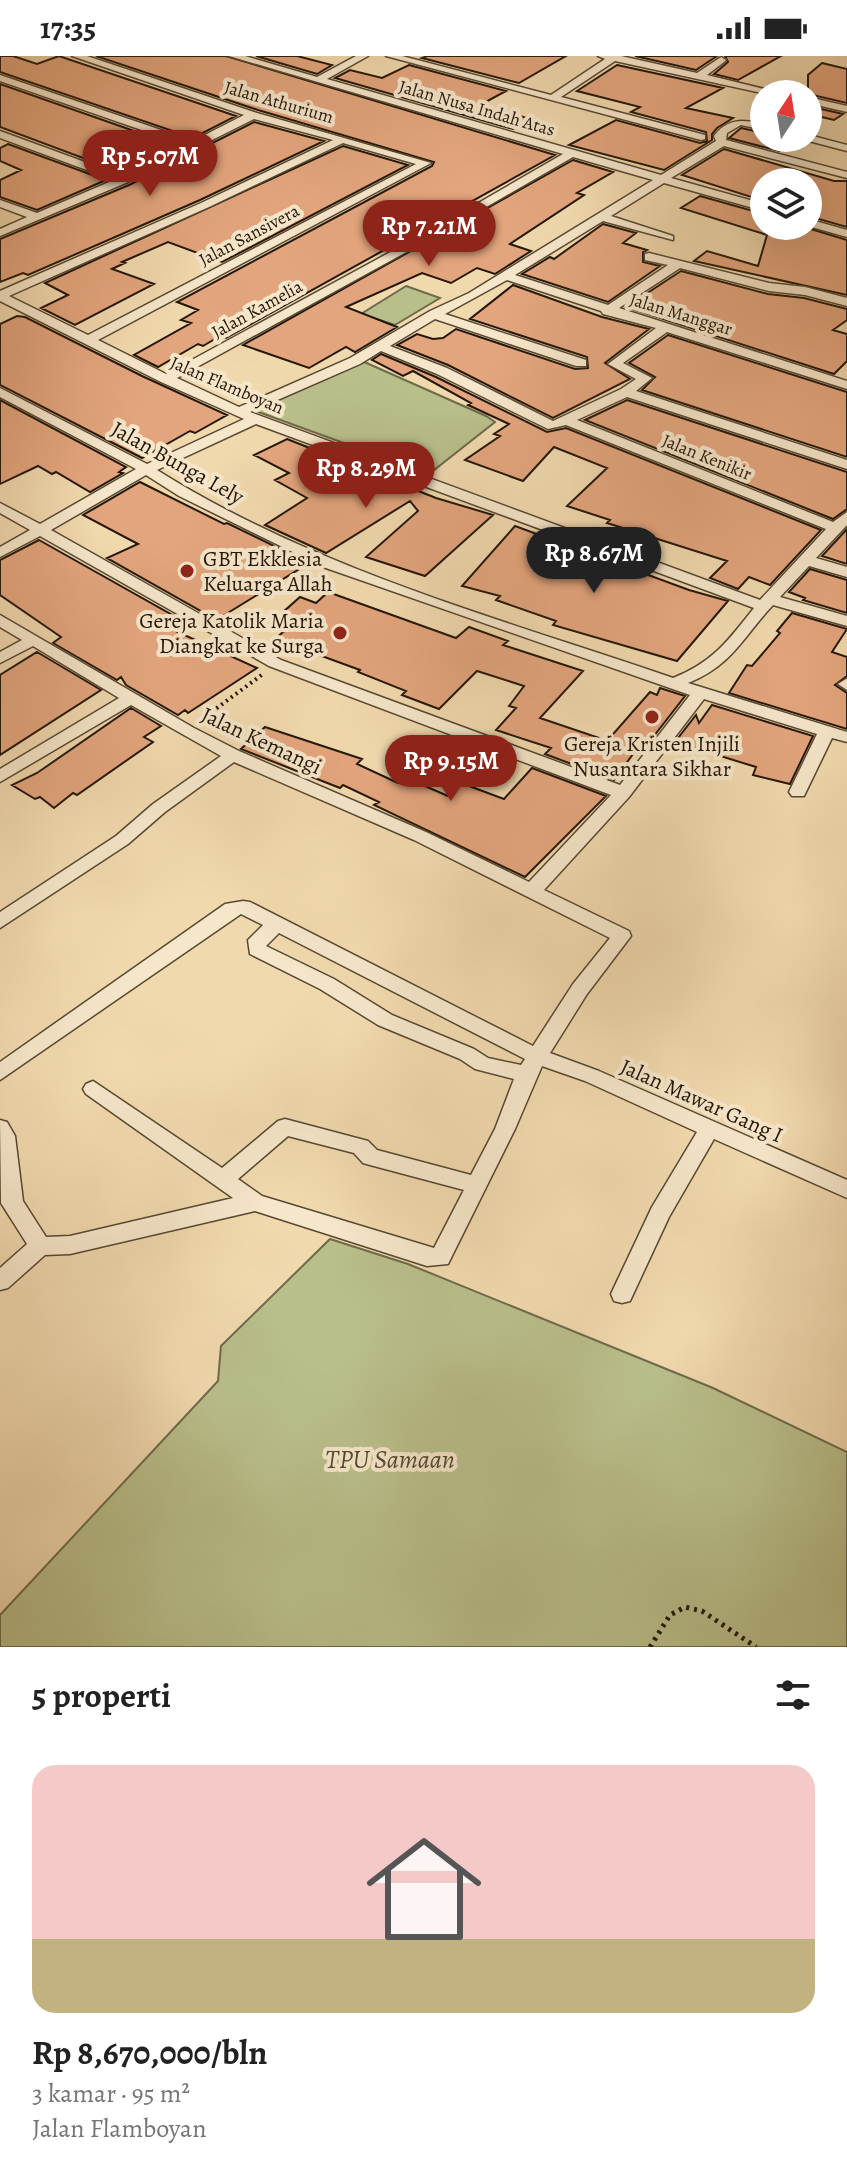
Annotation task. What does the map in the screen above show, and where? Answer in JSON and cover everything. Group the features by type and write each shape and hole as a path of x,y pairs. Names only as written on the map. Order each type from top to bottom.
{"street":[{"name":"Jalan Athurium","path":"77,56 253,115 426,163"},
{"name":"Jalan Nusa Indah Atas","path":"234,56 750,204"},
{"path":"318,80 363,56"},
{"path":"391,56 701,137"},
{"path":"555,97 610,57 750,88"},
{"path":"698,77 721,60"},
{"path":"0,78 195,145"},
{"path":"822,103 847,109"},
{"path":"0,233 124,180 253,115"},
{"path":"722,142 719,136 723,131 740,122 750,124"},
{"path":"829,143 847,132"},
{"path":"0,134 124,180"},
{"path":"0,295 205,205 344,139"},
{"path":"822,141 847,148"},
{"path":"238,412 327,375 434,314 473,296 722,142 847,175"},
{"name":"Jalan Kamelia","path":"166,379 446,226 573,152"},
{"name":"Jalan Sansivera","path":"89,340 426,163"},
{"path":"0,203 37,217"},
{"path":"600,216 669,238"},
{"path":"822,226 847,234"},
{"path":"649,257 847,302"},
{"path":"607,311 678,264"},
{"name":"Jalan Manggar","path":"505,276 847,385"},
{"name":"Jalan Flamboyan","path":"0,295 166,379 255,419 766,602 847,621"},
{"path":"434,314 581,363"},
{"path":"567,421 626,392 645,378 614,364 664,328"},
{"name":"Jalan Kenikir","path":"380,346 442,371 553,426 567,421 833,527"},
{"name":"Jalan Bunga Lely","path":"0,392 282,543 328,564 700,693 847,737"},
{"path":"626,392 847,465"},
{"path":"0,553 145,470 255,419"},
{"path":"0,507 278,664 623,793"},
{"path":"675,683 700,673 719,660 766,602 833,527 847,516"},
{"path":"805,560 847,572"},
{"name":"Jalan Kemangi","path":"0,620 186,731 233,755 420,836 622,936 580,989 532,1065"},
{"path":"0,658 33,640"},
{"path":"531,892 623,793 700,693"},
{"path":"0,776 131,698"},
{"path":"798,792 827,731"},
{"path":"0,921 122,840 233,755"},
{"path":"0,1072 232,909 249,908 532,1065"},
{"path":"278,924 257,940 257,949 327,984 385,1020 467,1054 482,1064 532,1065"},
{"path":"93,1089 255,1202 436,1258 445,1255 532,1065"},
{"name":"Jalan Mawar Gang I","path":"532,1065 592,1076 847,1189"},
{"path":"222,1180 285,1127 361,1147 370,1157 478,1185"},
{"path":"0,1128 5,1136 12,1203 40,1246"},
{"path":"622,1294 660,1213 709,1130"},
{"path":"0,1281 40,1246 70,1245 255,1202"}],"path":[{"path":"186,731 278,664"},
{"path":"650,1647 670,1615 685,1607 702,1611 756,1647"}],"green space":[{"path":"406,286 440,298 395,325 361,314"},
{"path":"362,361 495,422 429,474 253,410"},
{"name":"TPU Samaan","path":"330,1239 408,1264 713,1388 847,1452 847,1647 0,1647 0,1615 218,1381 221,1346"}],"building":[{"path":"0,56 13,56 37,64 59,56 236,116 193,138 0,72"},
{"path":"96,56 226,56 555,155 226,338 220,336 203,346 198,344 158,367 134,355 191,323 181,320 198,310 177,302 432,166 434,162 258,110"},
{"path":"256,56 297,56 332,65 317,74"},
{"path":"566,56 519,83 422,58"},
{"path":"635,56 717,56 696,70"},
{"path":"725,56 781,56 738,80 714,74 728,62"},
{"path":"822,63 847,69 847,103 822,97 822,80 808,80 808,75"},
{"path":"409,65 506,91 480,105 531,119 513,129 335,78 350,70 382,78"},
{"path":"617,65 723,88 686,108 733,118 717,128 712,140 664,170 569,145 616,120 700,143 707,141 706,132 631,112 640,107 577,91"},
{"path":"0,84 177,146 123,173 0,127"},
{"path":"822,109 843,114 834,120 822,117"},
{"path":"254,122 324,141 200,200 28,275 23,273 0,282 0,239 129,185"},
{"path":"741,128 750,130 750,143 729,138"},
{"path":"8,144 106,180 37,210 0,197 0,180 21,170 0,161 0,148"},
{"path":"343,146 408,165 222,262 168,242 122,262 125,263 112,269 154,284 75,325 41,308 68,295 45,283"},
{"path":"724,149 789,168 750,168 750,197 682,175"},
{"path":"573,160 613,172 577,193 584,195 510,244 531,251 495,274 477,268 451,283 422,273 346,307 397,327 355,352 346,347 309,368 243,345"},
{"path":"822,178 847,181 847,227 822,220"},
{"path":"700,196 750,210 750,230 681,208"},
{"path":"603,224 636,233 623,243 647,250 643,252 643,262 660,266 608,302 522,274 550,257 554,259"},
{"path":"822,232 847,240 847,295 694,261 707,251 758,266 766,240 822,240"},
{"path":"681,271 768,294 804,298 847,309 847,320 833,330 847,334 847,361 834,374 626,307"},
{"path":"513,285 602,317 649,329 605,363 630,379 553,418 448,365 397,345 417,334 433,339 443,338 456,329 575,369 588,368 587,357 470,319"},
{"path":"17,316 25,317 227,415 195,433 190,431 142,458 0,385 0,324"},
{"path":"668,335 847,392 847,457 642,390 655,377 629,363"},
{"path":"381,354 436,377 547,432 566,428 821,530 770,585 749,577 738,589 710,578 727,561 607,523 610,520 567,506 607,468 554,447 523,481 465,460 500,436 494,434 509,424 468,405 471,403 413,371 403,376 372,360"},
{"path":"0,400 126,467 119,472 123,473 90,492 56,472 52,474 38,466 0,484"},
{"path":"627,400 847,472 847,509 833,519 585,420"},
{"path":"287,439 436,498 493,515 425,576 366,557 418,511 410,501 326,553 265,525 307,498 275,480 289,473 254,455"},
{"path":"140,482 309,563 218,619 208,615 107,558 138,544 83,515"},
{"path":"515,526 689,590 728,601 677,661 553,625 556,621 496,600 500,596 462,586"},
{"path":"847,529 847,564 822,556"},
{"path":"39,540 174,616 169,628 257,668 188,713 185,710 178,715 126,685 121,677 117,680 53,643 61,637 0,595 0,560"},
{"path":"810,569 847,580 847,613 803,600 805,598 789,592"},
{"path":"328,592 456,638 469,627 508,641 503,645 583,671 540,718 602,739 608,740 650,692 657,695 660,688 685,696 650,741 644,739 614,780 545,754 551,748 496,730 516,708 509,706 524,686 477,671 439,709 402,695 406,691 358,672 360,670 275,639 289,627 273,621 300,597 316,603"},
{"path":"792,613 847,629 832,652 847,657 847,676 835,685 847,693 847,729 729,693 747,665 752,666 780,633 777,631"},
{"path":"37,652 101,690 0,755 0,675"},
{"path":"712,705 813,736 790,784 753,775 756,767 675,742 696,715 699,723"},
{"path":"131,708 161,726 144,737 153,742 77,795 73,793 54,808 40,797 35,799 12,785 37,773"},
{"path":"265,727 362,759 357,764 398,783 404,777 448,796 461,783 504,799 532,768 606,796 525,877 374,805 379,802 343,785 340,788 241,749"}],"place":[{"name":"GBT Ekklesia Keluarga Allah","path":"187,571"},
{"name":"Gereja Katolik Maria Diangkat ke Surga","path":"340,633"},
{"name":"Gereja Kristen Injili Nusantara Sikhar","path":"652,717"}]}
